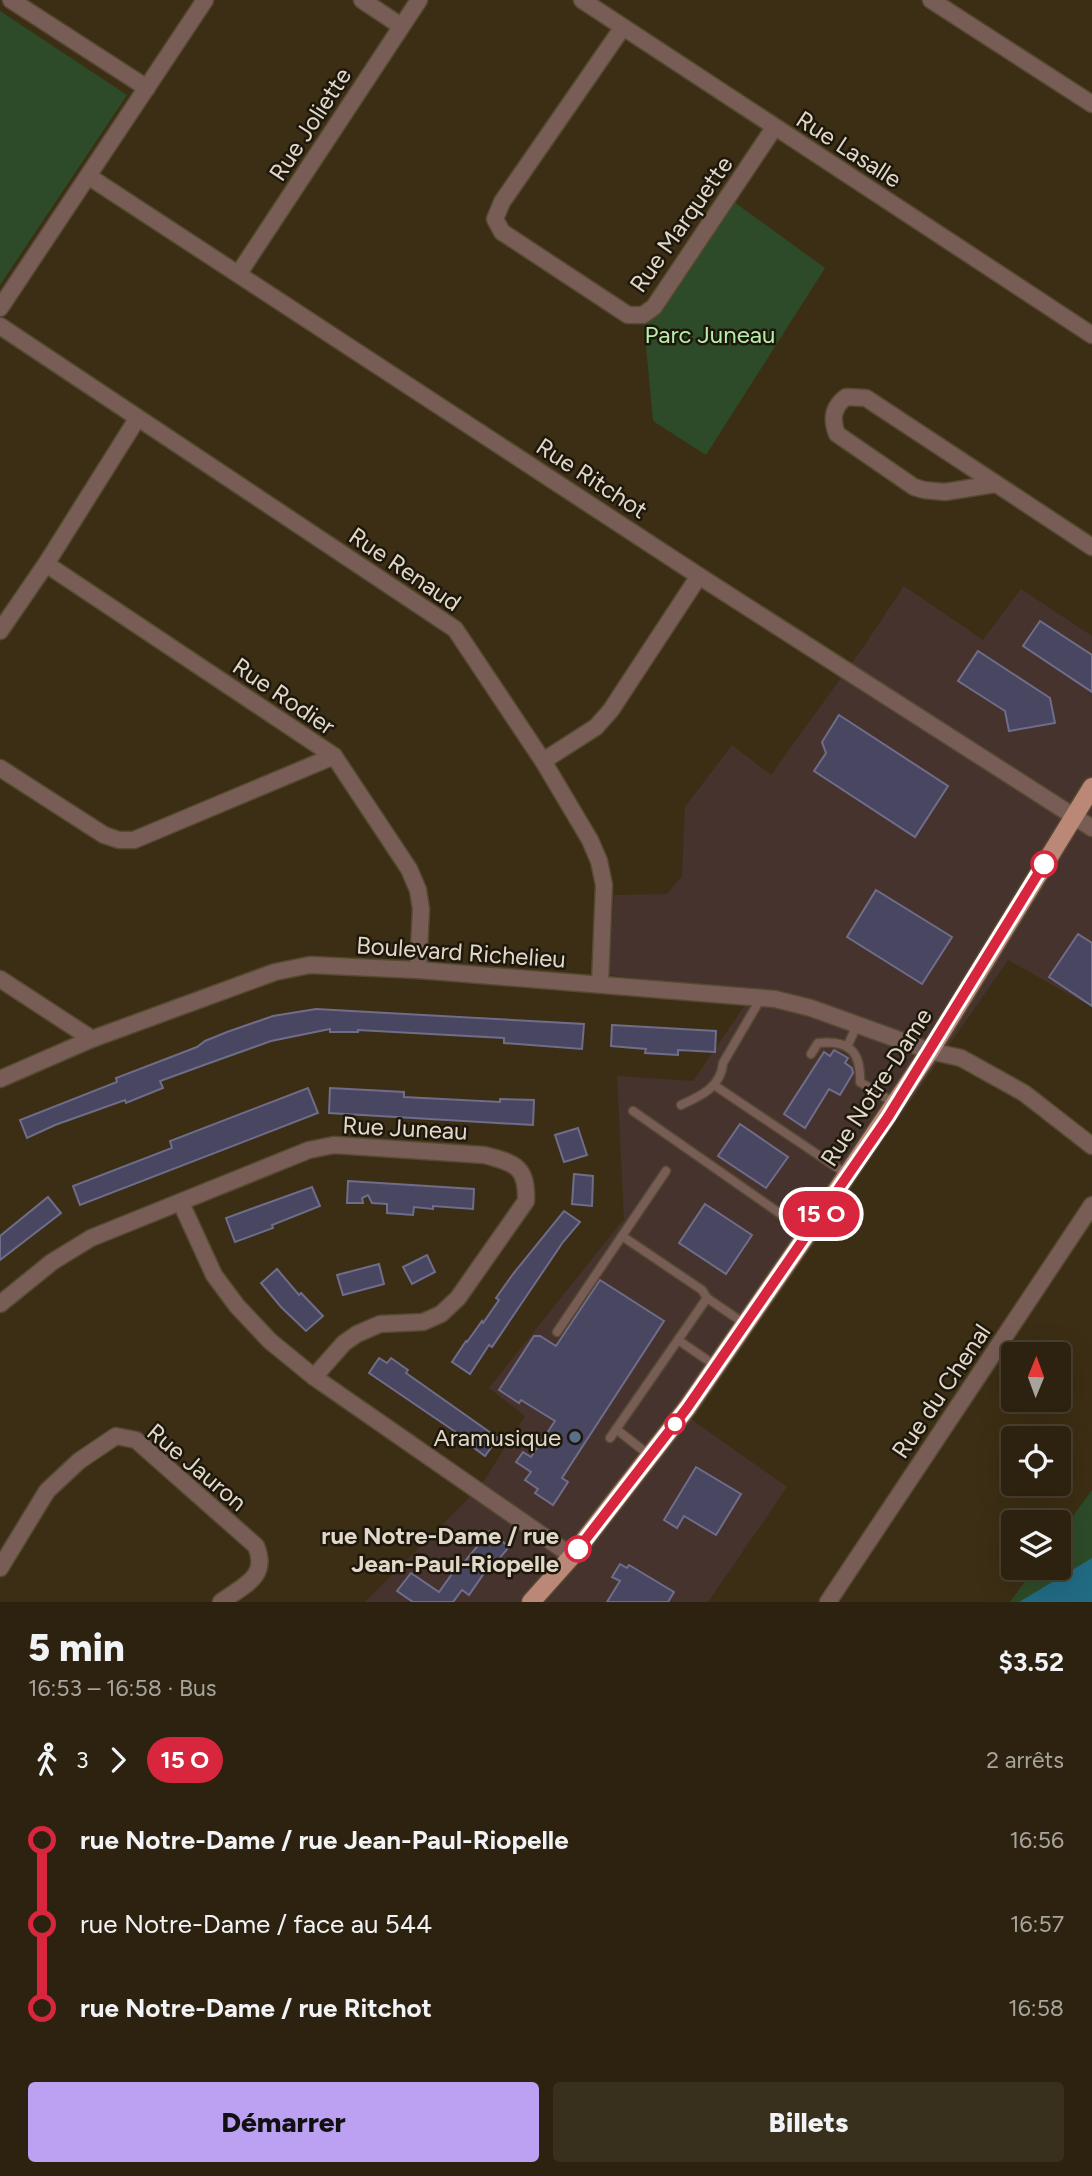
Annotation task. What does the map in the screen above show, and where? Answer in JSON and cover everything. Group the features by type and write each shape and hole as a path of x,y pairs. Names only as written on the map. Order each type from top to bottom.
{"main road":[{"name":"Rue Notre-Dame","path":"531,1602 572,1556 650,1456 716,1366 848,1175 930,1051 1092,787"}],"street":[{"path":"11,0 147,88"},
{"path":"0,308 205,0"},
{"path":"362,0 401,26"},
{"name":"Rue Joliette","path":"239,273 419,0"},
{"name":"Rue Lasalle","path":"582,0 1092,335"},
{"path":"931,0 1092,104"},
{"name":"Rue Marquette","path":"623,27 502,202 495,219 502,232 628,315 643,315 654,307 774,128"},
{"name":"Rue Ritchot","path":"88,176 699,576 1092,828"},
{"name":"Rue Renaud","path":"0,326 455,629 543,761 590,839 599,861 604,885 600,984"},
{"path":"995,484 945,492 914,487 836,434 835,409 846,397 866,398 1092,547"},
{"path":"0,631 46,564 137,419"},
{"name":"Rue Rodier","path":"46,564 334,756 409,869 418,890 421,909 418,970"},
{"path":"543,761 596,727 611,710 699,576"},
{"path":"0,768 104,835 119,840 134,840 334,756"},
{"name":"Boulevard Richelieu","path":"0,1079 92,1039 275,972 310,965 418,970 775,999 930,1051"},
{"path":"0,979 92,1039"},
{"path":"930,1051 961,1058 1024,1093 1092,1146"},
{"name":"Rue Juneau","path":"0,1304 52,1262 91,1238 309,1150 334,1145 484,1155 505,1160 520,1168 526,1184 526,1202 458,1298 441,1314 423,1322 380,1324 357,1334 344,1343 314,1377"},
{"path":"181,1203 214,1275 237,1306 270,1341 314,1377 572,1556"},
{"name":"Rue du Chenal","path":"828,1602 1092,1205"},
{"name":"Rue Jauron","path":"3,1557 47,1491 79,1461 116,1436 136,1440 256,1546 262,1560 258,1575 221,1602"}],"lane":[{"path":"681,1105 708,1093 722,1074 723,1063 761,998"},
{"path":"847,1047 857,1025"},
{"path":"811,1054 818,1043 834,1041 847,1047 858,1055 860,1082 896,1104"},
{"path":"713,1085 848,1175"},
{"path":"633,1111 808,1233"},
{"path":"556,1332 666,1171"},
{"path":"622,1236 702,1290 707,1298 745,1324"},
{"path":"610,1438 707,1298"},
{"path":"678,1340 716,1366"},
{"path":"616,1429 650,1456"}],"shaded area":[{"path":"904,586 983,640 1021,589 1092,636 1092,1007 1008,960 691,1419 787,1487 708,1602 365,1602 480,1487 525,1416 489,1388 624,1219 617,1076 693,1081 754,992 609,975 614,895 667,894 682,876 685,807 732,745 771,775"}],"green space":[{"path":"0,11 127,95 0,285"},
{"name":"Parc Juneau","path":"727,197 825,268 706,455 653,421 643,315"},
{"path":"1092,1490 1092,1602 1010,1602 1026,1580 1071,1580 1071,1519"}],"water":[{"path":"1092,1558 1092,1602 1019,1602 1056,1580 1071,1580 1071,1571"}],"building":[{"path":"1040,621 1092,655 1092,692 1023,646"},
{"path":"978,651 1050,698 1055,723 1009,731 1005,711 958,681"},
{"path":"839,715 948,786 915,837 814,771 826,753 822,742"},
{"path":"876,890 952,937 922,984 847,937"},
{"path":"1078,934 1092,943 1092,1006 1049,977"},
{"path":"316,1009 584,1024 582,1049 504,1043 504,1038 358,1030 330,1032 330,1029 271,1041 204,1065 160,1081 163,1088 126,1103 125,1100 55,1125 27,1138 20,1120 117,1082 116,1078 197,1047 227,1032 273,1016"},
{"path":"612,1025 716,1031 715,1052 678,1050 678,1055 645,1053 646,1049 611,1046"},
{"path":"834,1050 848,1058 845,1063 852,1068 853,1073 840,1095 829,1089 805,1128 784,1114 824,1052 830,1056"},
{"path":"308,1088 318,1113 80,1205 73,1186 172,1148 170,1141"},
{"path":"330,1088 404,1092 404,1097 500,1102 500,1099 534,1100 533,1125 329,1113"},
{"path":"740,1124 788,1157 766,1188 718,1156"},
{"path":"578,1128 587,1155 564,1162 555,1135"},
{"path":"574,1174 593,1176 592,1206 572,1204"},
{"path":"348,1181 474,1189 473,1209 433,1206 433,1209 414,1207 413,1215 387,1213 387,1204 372,1203 368,1195 362,1198 363,1203 347,1203"},
{"path":"312,1187 320,1206 235,1242 226,1218"},
{"path":"48,1197 61,1213 0,1260 0,1236"},
{"path":"705,1204 752,1235 726,1274 679,1243"},
{"path":"564,1211 580,1222 470,1374 452,1362 499,1300 496,1298 513,1274"},
{"path":"427,1255 435,1272 412,1284 403,1267"},
{"path":"379,1264 384,1284 343,1295 337,1275"},
{"path":"277,1269 299,1295 301,1293 323,1316 306,1331 261,1283"},
{"path":"600,1280 664,1321 562,1478 568,1482 553,1505 535,1493 538,1489 525,1480 531,1472 516,1462 523,1452 531,1457 555,1421 499,1390 534,1336 540,1336 556,1346"},
{"path":"379,1358 387,1363 391,1358 408,1370 406,1373 498,1438 485,1456 462,1439 463,1437 369,1373"},
{"path":"696,1467 741,1494 716,1535 684,1516 677,1528 664,1520"},
{"path":"490,1531 509,1547 494,1565 491,1563 469,1595 462,1590 453,1602 413,1602 397,1591 411,1573 439,1592 459,1564 461,1566"},
{"path":"620,1564 627,1568 629,1565 674,1592 668,1602 607,1602 620,1581 612,1577"}],"bus line":[{"path":"578,1549 687,1408 888,1117 1044,864"}],"place":[{"name":"Aramusique","path":"575,1437"},
{"name":"rue Notre-Dame / rue Jean-Paul-Riopelle","path":"578,1549"}]}
